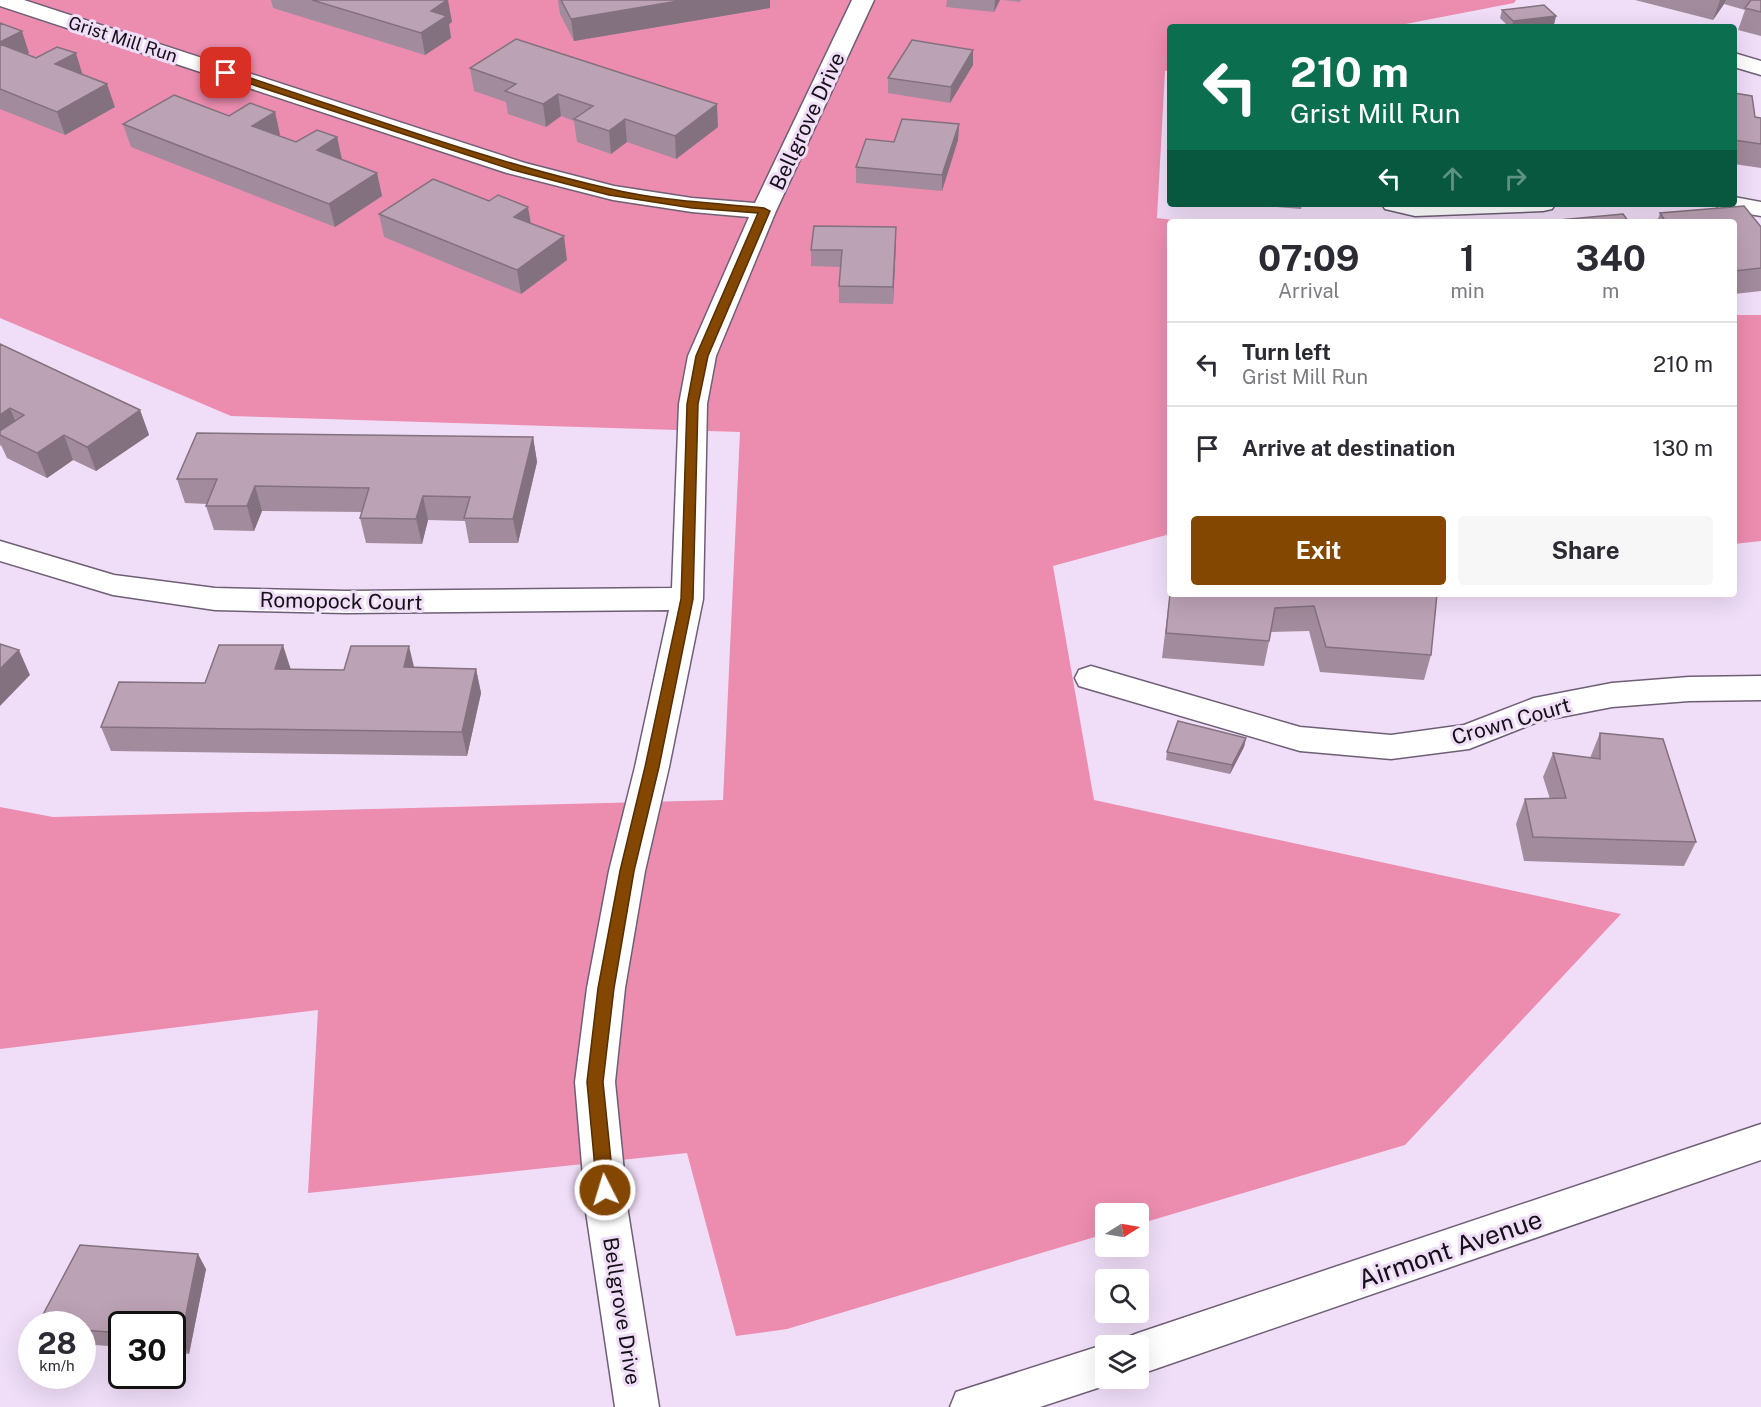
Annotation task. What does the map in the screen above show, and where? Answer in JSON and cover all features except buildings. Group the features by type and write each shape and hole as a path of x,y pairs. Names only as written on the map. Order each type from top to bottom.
{"street":[{"name":"Grist Mill Run","path":"3,0 516,168 613,193 692,205 764,211"},
{"name":"Bellgrove Drive","path":"637,1407 607,1212 595,1082 606,988 627,871 652,767 687,599 693,404 702,356 764,211 863,0"},
{"path":"1737,61 1761,68"},
{"path":"1737,205 1761,209"},
{"path":"1407,207 1415,209 1467,207"},
{"name":"Romopock Court","path":"0,551 113,585 215,599 346,602 687,599"},
{"path":"1761,667 1761,689"},
{"name":"Crown Court","path":"1091,678 1300,739 1391,747 1469,737 1534,710 1612,695 1689,688 1761,689"},
{"name":"Airmont Avenue","path":"1149,1350 1287,1306 1602,1195 1761,1143"},
{"path":"972,1407 1095,1368"}],"shaded area":[{"path":"0,0 1516,0 1514,3 1406,24 1167,24 1167,71 1165,71 1157,218 1167,219 1167,535 1053,566 1094,800 1621,914 1405,1145 1149,1221 1149,1203 1095,1203 1095,1237 787,1329 736,1336 687,1153 308,1193 318,1010 0,1049 0,807 53,817 723,800 740,432 231,416 0,318"},
{"path":"1737,315 1761,315 1761,541 1737,544"}],"route":[{"path":"226,73 516,168 613,193 692,205 764,211 702,356 693,404 687,599 652,767 627,871 606,988 595,1082 605,1190"}]}
